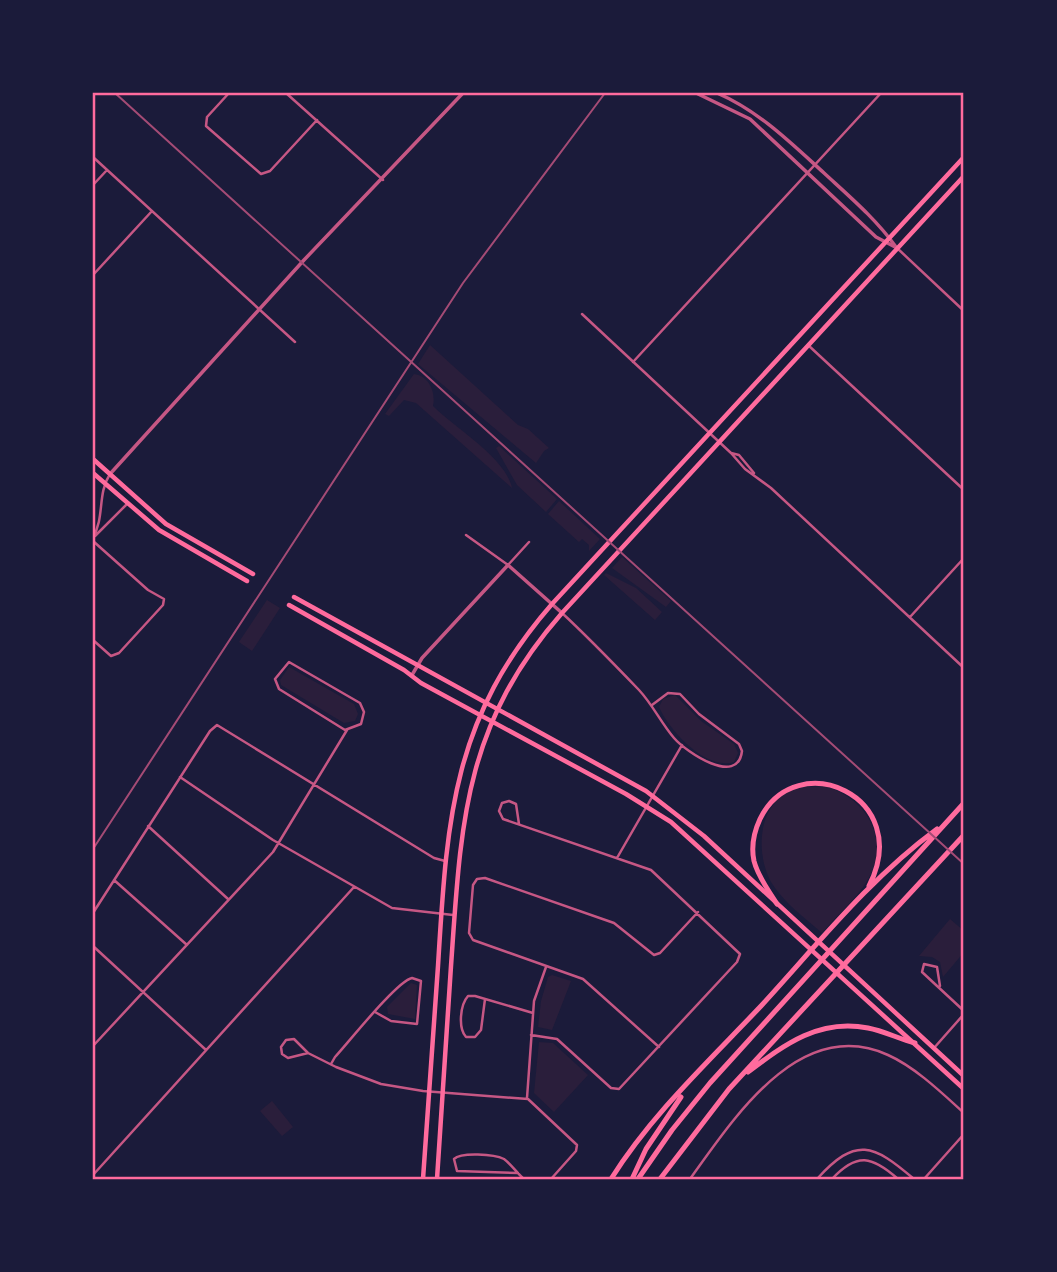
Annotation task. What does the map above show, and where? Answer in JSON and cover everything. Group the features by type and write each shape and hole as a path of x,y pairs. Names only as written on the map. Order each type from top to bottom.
{"highway":[{"path":"777,904 755,866 755,831 763,814 776,799 789,790 811,784 832,786 849,793 863,804 874,820 880,853 866,891"},
{"path":"638,1179 672,1130 710,1083 964,803"},
{"path":"611,1179 648,1128 866,891 904,853 948,821"},
{"path":"660,1179 697,1127 737,1081 964,835"},
{"path":"737,1081 789,1042 828,1028 865,1027 915,1043"},
{"path":"632,1179 646,1149 688,1086"}],"main road":[{"path":"423,1179 444,861 457,783 486,703 516,649 552,604 964,157"},
{"path":"437,1179 454,915 464,811 474,769 498,708 527,658 562,613 964,176"},
{"path":"93,459 166,524 253,574"},
{"path":"93,473 127,504 172,538 247,581"},
{"path":"294,597 651,795 697,830 964,1076"},
{"path":"289,605 492,722 645,804 687,835 964,1089"}],"street":[{"path":"229,93 207,117 206,126 261,174 269,173 317,120"},
{"path":"286,93 383,180"},
{"path":"93,539 100,522 104,483 110,474 260,309 463,93"},
{"path":"696,93 745,116 897,248 964,311"},
{"path":"717,93 763,119 815,165 887,240"},
{"path":"634,362 881,93"},
{"path":"93,157 295,342"},
{"path":"93,185 107,170"},
{"path":"93,275 152,211"},
{"path":"582,314 719,441 745,469 754,474 964,668"},
{"path":"808,345 964,489"},
{"path":"93,539 127,504"},
{"path":"466,535 508,565 562,613 652,705 682,745 717,766 734,766 742,757 741,747 699,713 682,695 670,692 652,705"},
{"path":"93,539 148,590 164,599 163,605 119,653 111,656 93,640"},
{"path":"412,675 417,665 530,542"},
{"path":"910,617 964,558"},
{"path":"93,1046 278,844 347,730 355,728 362,721 364,712 361,704 293,662 284,664 275,679 277,688 347,730"},
{"path":"93,913 215,726 433,858 444,861"},
{"path":"617,858 645,804 682,745"},
{"path":"180,777 278,844 397,911 454,915"},
{"path":"519,824 516,804 509,801 502,803 500,816 519,824 651,870 737,948 740,957 659,1047 616,1089 556,1038 531,1035"},
{"path":"148,826 229,899"},
{"path":"659,1047 586,981 471,939 473,886 478,878 614,923 653,955 660,953 698,912"},
{"path":"114,880 187,945"},
{"path":"93,1175 354,887"},
{"path":"93,946 206,1050"},
{"path":"934,1048 964,1013 940,986 922,972 924,964 937,967 940,986"},
{"path":"527,1098 535,997 546,966"},
{"path":"331,1065 375,1012 406,979 420,980 418,1023 391,1021 375,1012"},
{"path":"485,999 480,1032 475,1037 466,1037 461,1029 463,1001 472,996 485,999 533,1013"},
{"path":"308,1053 288,1058 282,1054 281,1047 286,1040 292,1038 308,1053 331,1065 381,1084 429,1091 527,1098 578,1145 575,1153 551,1179"},
{"path":"690,1179 737,1118 772,1080 797,1059 821,1048 856,1046 891,1056 964,1113"},
{"path":"924,1179 964,1134"},
{"path":"817,1179 848,1152 876,1151 891,1159 914,1179"},
{"path":"518,1174 459,1171 454,1168 454,1160 459,1155 497,1157 518,1174 524,1179"},
{"path":"832,1179 844,1167 857,1160 870,1160 881,1165 898,1179"}],"shaded area":[{"path":"430,345 518,425 528,429 549,448 536,463 418,364"},
{"path":"414,374 424,378 430,386 433,406 490,455 508,477 512,488 416,403 404,400 389,416 385,414"},
{"path":"499,446 557,499 546,512 517,485 496,448"},
{"path":"559,501 600,539 589,551 589,545 582,539 579,542 548,514"},
{"path":"622,557 671,601 666,607 612,568"},
{"path":"606,573 636,588 662,612 655,620 604,575"},
{"path":"267,600 280,608 252,651 239,642"},
{"path":"289,667 354,704 358,714 355,721 344,723 281,685 280,680"},
{"path":"675,695 701,721 734,744 738,753 734,762 723,763 701,755 671,727 659,707 663,699"},
{"path":"824,786 849,798 868,817 876,841 876,855 869,878 822,933 788,903 771,882 766,870 762,843 767,816 774,804 797,788"},
{"path":"950,919 964,931 964,952 943,977 940,962 932,957 919,956"},
{"path":"552,975 571,981 552,1030 538,1027 541,1001 548,977"},
{"path":"411,983 417,985 415,1019 388,1014 387,1007"},
{"path":"539,1042 553,1043 588,1075 554,1112 534,1093"},
{"path":"272,1101 293,1127 282,1136 260,1111"}],"railway":[{"path":"115,93 964,864"},
{"path":"93,849 463,283 605,93"}]}
